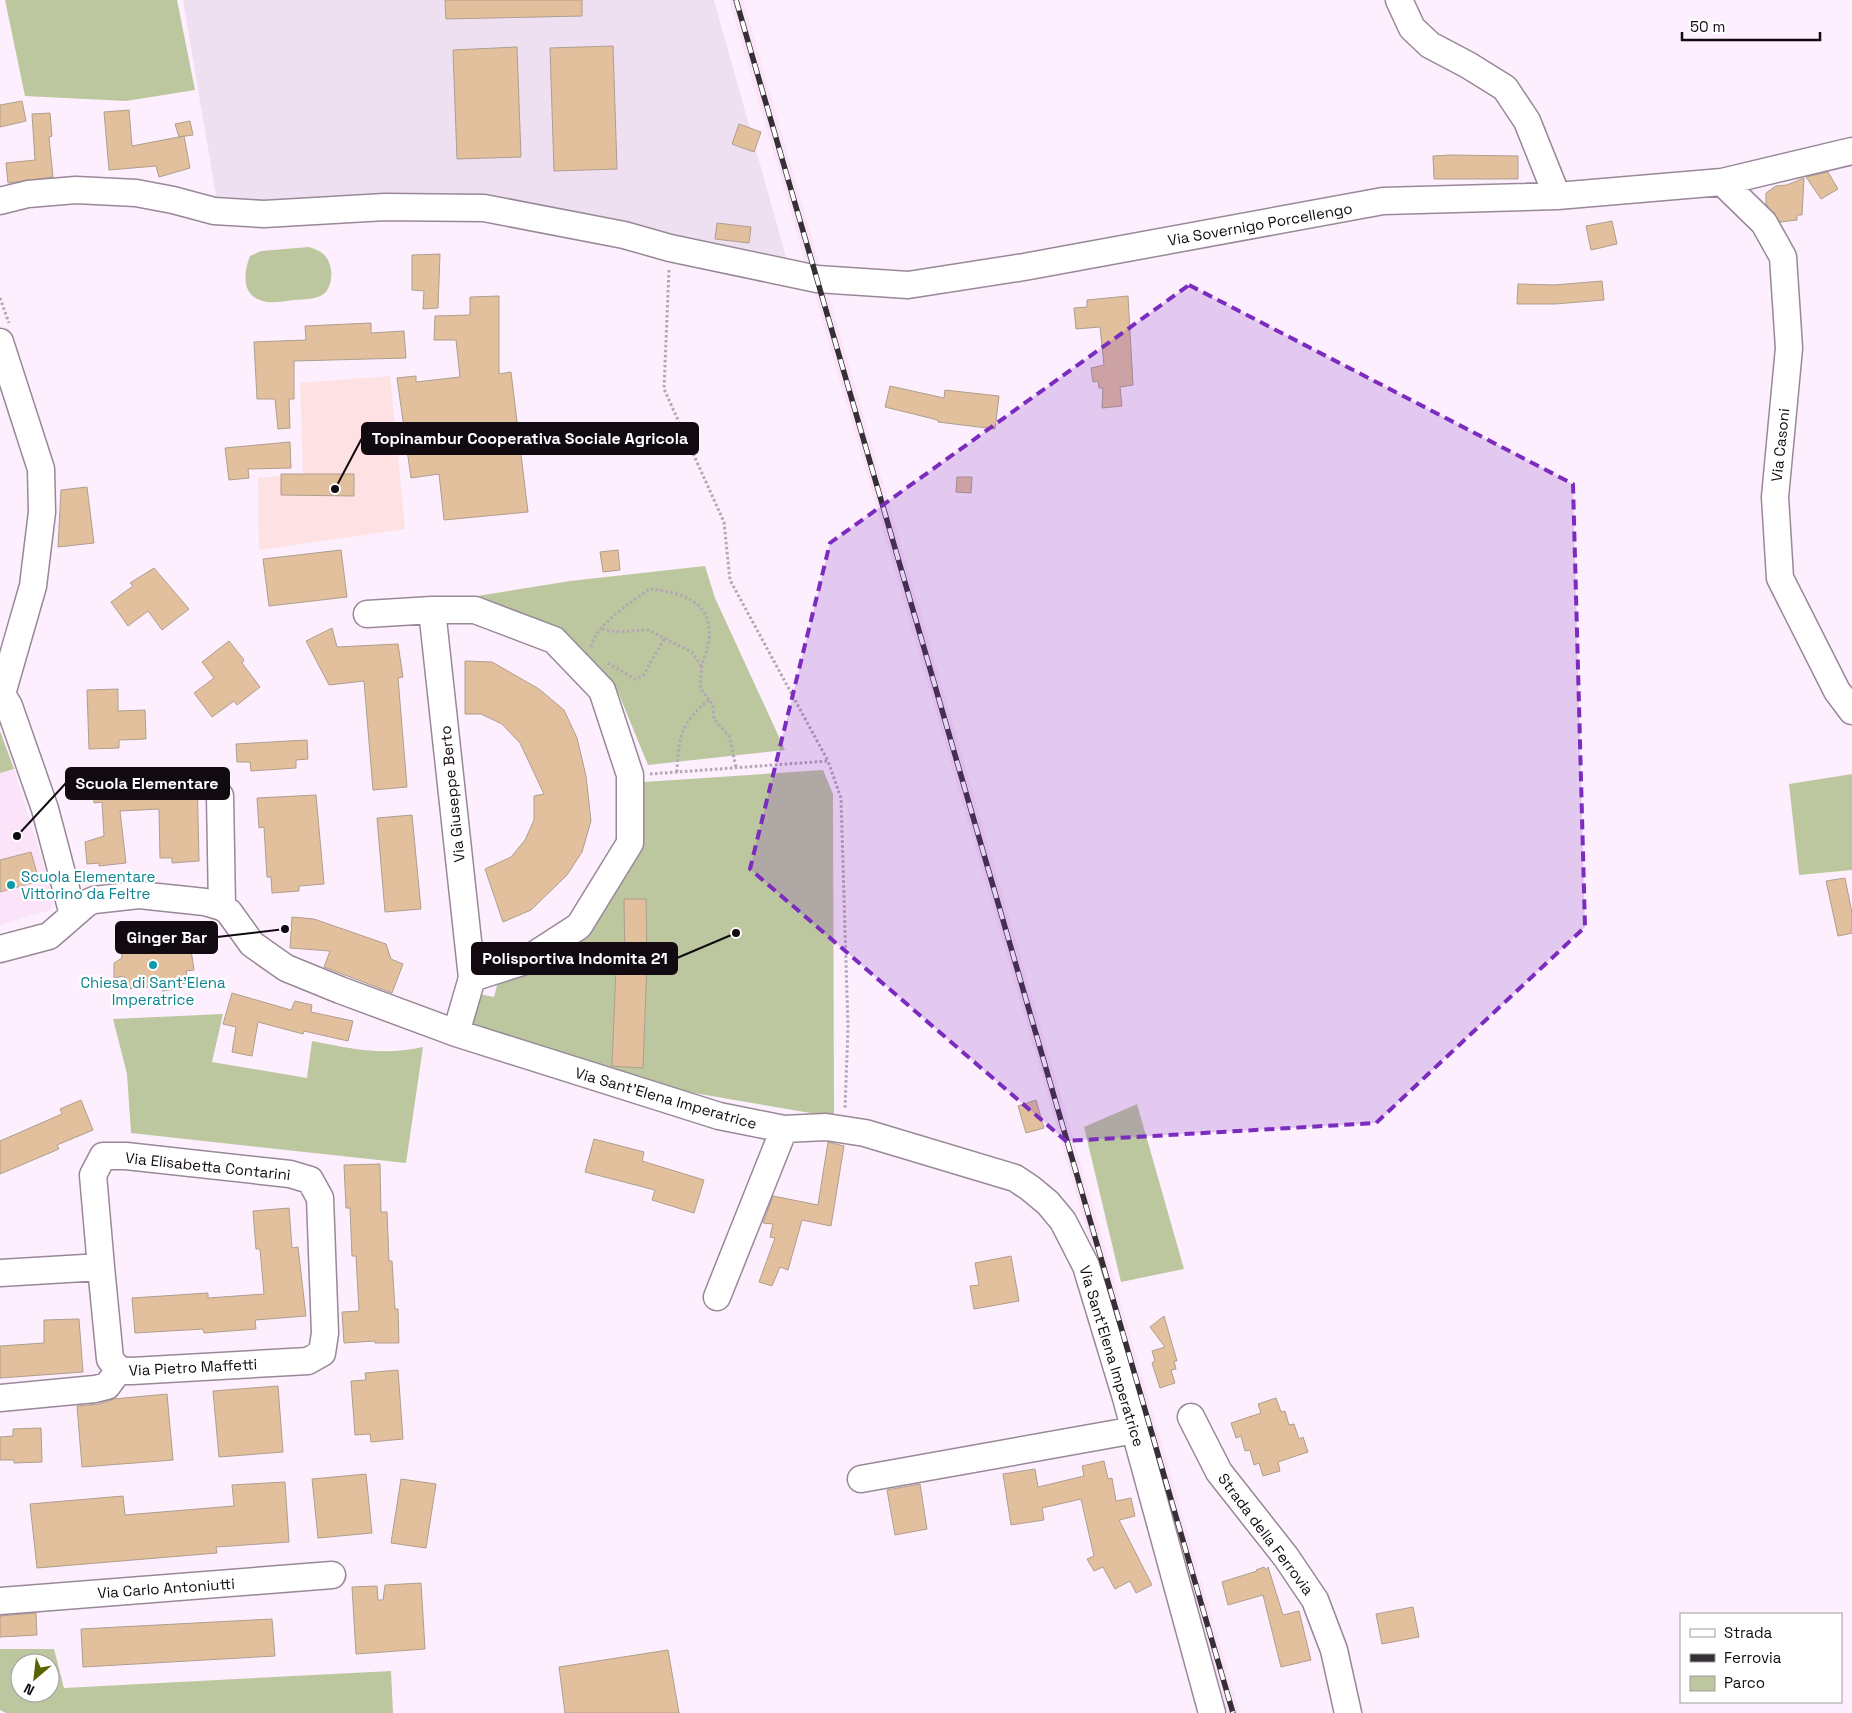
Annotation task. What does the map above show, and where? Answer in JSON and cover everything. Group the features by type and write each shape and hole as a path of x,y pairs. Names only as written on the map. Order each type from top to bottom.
{"street":[{"path":"1399,0 1412,28 1430,45 1468,65 1505,88 1527,121 1556,196"},
{"name":"Via Sovernigo Porcellengo","path":"0,201 28,194 76,190 136,193 214,211 264,214 385,207 484,208 624,235 670,248 817,279 908,284 1024,267 1383,201 1556,196 1722,182 1852,151"},
{"name":"Via Casoni","path":"1722,182 1764,223 1783,257 1789,348 1775,497 1780,578 1837,691 1852,711"},
{"path":"0,342 41,469 42,512 33,586 1,693 8,706 45,809 74,915"},
{"path":"367,614 432,610 475,610 554,640 584,660 602,690 630,775 630,843 579,926 525,961 472,978"},
{"name":"Via Giuseppe Berto","path":"432,610 472,978 456,1033"},
{"path":"0,949 49,936 87,903 94,900 139,895 204,902 222,908 220,796"},
{"name":"Via Sant'Elena Imperatrice","path":"222,908 229,912 252,944 286,968 456,1033 719,1116 784,1128 845,1129 864,1133 1015,1178 1048,1202 1063,1222 1086,1266 1135,1430 1212,1713"},
{"path":"717,1297 784,1128"},
{"name":"Via Elisabetta Contarini","path":"101,1267 93,1175 103,1156 126,1156 281,1173 310,1180 320,1198 325,1333 322,1353"},
{"path":"0,1273 101,1267"},
{"name":"Via Pietro Maffetti","path":"101,1267 110,1359 119,1370 132,1371 308,1362 322,1353"},
{"path":"0,1398 95,1389 107,1386 119,1370"},
{"name":"Strada della Ferrovia","path":"1191,1417 1219,1472 1286,1557 1315,1600 1334,1650 1348,1713"},
{"path":"861,1479 1135,1430"},
{"name":"Via Carlo Antoniutti","path":"0,1601 332,1575"}],"path":[{"path":"670,248 664,389 724,522 730,580 828,761 841,798 848,1028 845,1129"},
{"path":"664,639 643,676 635,678 615,666 584,660 593,641 608,621 649,589 673,592 693,599 709,621 710,639 702,666 700,688 713,705 714,719 729,736 736,767"},
{"path":"602,629 616,632 648,630 692,652 702,666"},
{"path":"677,772 678,748 683,730 692,714 709,700"},
{"path":"630,775 828,761"}],"highlighted area":[{"path":"1189,285 1573,484 1585,927 1376,1123 1066,1141 750,869 830,543"}],"shaded area":[{"path":"183,0 714,0 788,264 525,207 217,202"},
{"path":"729,0 743,0 1240,1713 1227,1713"},
{"path":"390,376 405,529 259,550 258,478 303,474 300,383"},
{"path":"14,769 54,899 50,910 0,925 0,773"}],"green space":[{"path":"5,0 177,0 195,90 126,101 25,96"},
{"path":"309,247 318,250 329,261 331,281 323,295 311,299 273,302 259,300 252,296 248,290 245,277 250,256 261,251"},
{"path":"705,566 715,598 785,750 648,765 618,692 550,626 471,597 570,581"},
{"path":"0,731 14,769 0,773"},
{"path":"823,770 833,794 834,1117 676,1090 467,1026 474,993 494,997 499,978 529,968 640,849 644,782"},
{"path":"1852,774 1852,870 1799,875 1789,784"},
{"path":"223,1014 212,1062 307,1078 312,1041 354,1049 380,1051 408,1050 423,1047 406,1163 131,1133 127,1074 113,1019"},
{"path":"1137,1104 1184,1269 1121,1282 1084,1127"},
{"path":"0,1649 54,1649 55,1653 10,1653 10,1703 60,1703 60,1672 64,1688 391,1671 393,1713 6,1713 0,1710"}],"building":[{"path":"445,0 582,0 582,16 446,19"},
{"path":"613,46 617,169 554,171 550,48"},
{"path":"517,47 521,157 457,159 453,50"},
{"path":"22,101 26,121 0,127 0,105"},
{"path":"129,110 132,146 184,136 190,168 159,177 156,166 109,170 104,112"},
{"path":"50,113 52,136 49,137 53,177 8,183 6,163 35,160 32,114"},
{"path":"190,121 193,135 179,137 175,124"},
{"path":"739,124 761,132 754,152 732,144"},
{"path":"1433,156 1518,156 1518,179 1434,179"},
{"path":"1828,172 1838,189 1821,199 1806,177"},
{"path":"1804,178 1802,215 1797,215 1797,220 1780,222 1766,204 1766,193 1776,186 1787,185"},
{"path":"1612,221 1617,244 1591,250 1586,226"},
{"path":"717,223 751,227 749,243 715,239"},
{"path":"440,254 438,308 423,309 424,291 412,290 412,255"},
{"path":"1602,281 1604,300 1555,304 1517,304 1518,284 1554,285"},
{"path":"499,296 499,374 511,372 528,512 444,520 439,474 411,478 397,378 416,376 416,382 460,377 456,340 434,340 435,316 470,315 470,297"},
{"path":"1128,296 1133,385 1120,387 1122,406 1102,408 1103,388 1099,388 1098,381 1093,382 1091,368 1104,365 1100,327 1076,329 1074,308 1087,307 1087,300"},
{"path":"371,323 371,333 404,331 406,358 294,361 294,399 289,399 290,428 278,429 275,399 257,399 254,342 306,340 305,326"},
{"path":"890,386 944,398 945,390 999,396 995,429 938,422 938,420 885,407"},
{"path":"290,442 291,468 248,469 249,478 229,480 225,448"},
{"path":"281,474 354,474 354,496 281,495"},
{"path":"957,477 972,477 971,493 956,492"},
{"path":"87,487 94,543 58,547 61,490"},
{"path":"341,550 347,597 269,606 263,559"},
{"path":"618,550 620,570 603,572 600,552"},
{"path":"154,568 189,609 162,630 148,611 128,626 111,602 133,586 130,583"},
{"path":"332,628 337,647 398,644 403,677 398,678 407,787 373,790 364,681 329,685 306,641"},
{"path":"229,641 244,660 242,663 260,687 237,705 234,701 212,717 194,693 214,678 202,662"},
{"path":"465,661 492,662 539,689 564,710 577,738 586,776 591,821 582,852 567,875 531,910 503,922 485,869 511,857 525,840 534,820 534,796 544,794 520,743 502,724 481,714 465,714"},
{"path":"118,689 118,711 145,710 146,739 119,740 119,748 89,749 87,690"},
{"path":"307,740 308,759 296,760 296,768 251,771 250,762 237,762 236,744"},
{"path":"197,772 199,861 172,863 172,858 160,858 159,809 120,811 126,863 99,866 99,863 87,864 85,842 104,836 102,802 94,803 93,781 123,777 124,782 157,780 157,775"},
{"path":"316,795 324,884 299,886 299,891 272,893 271,877 267,877 264,827 259,828 257,798"},
{"path":"412,815 421,909 385,912 377,818"},
{"name":"Scuola Elementare Vittorino da Feltre","path":"31,852 39,881 0,892 0,860"},
{"path":"1845,878 1852,913 1852,933 1838,936 1826,881"},
{"path":"624,899 646,899 647,962 643,1068 612,1066 616,969 625,970"},
{"path":"292,917 314,919 386,944 391,959 403,964 392,993 324,967 330,951 290,948"},
{"name":"Chiesa di Sant'Elena Imperatrice","path":"179,939 181,951 191,950 194,970 186,971 188,983 176,984 176,989 162,991 162,986 125,989 124,976 114,978 114,963 122,958 121,946"},
{"path":"232,993 291,1010 295,1001 312,1005 311,1012 353,1021 348,1041 304,1031 303,1034 258,1022 252,1056 232,1052 236,1027 223,1024"},
{"path":"81,1100 93,1130 57,1145 59,1149 0,1174 0,1141 62,1114 60,1109"},
{"path":"1036,1100 1044,1128 1026,1133 1018,1106"},
{"path":"594,1139 644,1152 642,1161 704,1180 694,1213 652,1200 655,1190 585,1172"},
{"path":"828,1142 844,1146 831,1226 802,1220 788,1270 780,1267 772,1286 759,1282 775,1238 770,1237 773,1224 763,1223 773,1196 818,1205"},
{"path":"380,1164 381,1212 387,1212 389,1261 392,1261 395,1309 398,1309 399,1343 375,1343 375,1341 344,1343 342,1312 359,1311 356,1256 352,1256 350,1208 346,1208 344,1165"},
{"path":"289,1208 292,1248 298,1247 306,1316 255,1320 256,1329 204,1333 203,1329 135,1333 132,1298 208,1293 208,1298 264,1294 260,1249 256,1249 253,1211"},
{"path":"1011,1256 1019,1301 974,1309 970,1286 979,1285 975,1263"},
{"path":"1164,1316 1177,1361 1174,1361 1176,1369 1171,1370 1175,1383 1160,1388 1152,1363 1155,1361 1152,1351 1165,1347 1150,1327"},
{"path":"79,1319 83,1372 0,1378 0,1346 44,1343 44,1320"},
{"path":"398,1370 403,1439 371,1442 370,1434 355,1435 351,1381 366,1380 365,1373"},
{"path":"278,1386 283,1452 219,1457 213,1391"},
{"path":"167,1394 173,1460 82,1467 77,1406 99,1404 114,1399"},
{"path":"1276,1398 1281,1412 1285,1411 1289,1425 1294,1424 1299,1439 1303,1437 1308,1452 1278,1462 1280,1471 1263,1476 1259,1463 1254,1465 1250,1450 1245,1451 1241,1436 1236,1438 1231,1423 1261,1413 1258,1404"},
{"path":"41,1428 42,1462 14,1463 14,1460 0,1460 0,1437 13,1436 13,1429"},
{"path":"1104,1461 1108,1479 1112,1478 1116,1501 1131,1498 1135,1516 1119,1520 1152,1585 1136,1593 1130,1581 1115,1589 1103,1567 1094,1571 1087,1559 1094,1556 1081,1499 1042,1508 1044,1520 1011,1525 1003,1474 1035,1469 1038,1487 1084,1476 1082,1466"},
{"path":"366,1474 372,1533 318,1538 312,1479"},
{"path":"401,1479 436,1484 426,1548 391,1543"},
{"path":"285,1482 289,1542 216,1547 217,1553 37,1568 30,1504 123,1496 125,1515 234,1506 232,1485"},
{"path":"920,1484 927,1529 895,1535 887,1490"},
{"path":"1264,1567 1266,1570 1268,1567 1283,1615 1299,1611 1311,1660 1281,1667 1263,1595 1228,1605 1222,1582"},
{"path":"421,1583 425,1649 356,1654 352,1587 377,1586 378,1600 383,1600 385,1585"},
{"path":"1413,1607 1419,1637 1382,1644 1376,1614"},
{"path":"36,1613 37,1635 0,1637 0,1616"},
{"path":"272,1619 275,1656 83,1667 81,1629"},
{"path":"668,1650 679,1713 565,1713 559,1667"}],"railway":[{"path":"736,0 1233,1713"}],"place":[{"name":"Topinambur Cooperativa Sociale Agricola","path":"335,489"},
{"name":"Scuola Elementare","path":"17,836"},
{"name":"Scuola Elementare Vittorino da Feltre","path":"11,885"},
{"name":"Ginger Bar","path":"285,929"},
{"name":"Polisportiva Indomita 21","path":"736,933"},
{"name":"Chiesa di Sant'Elena Imperatrice","path":"153,965"}]}
